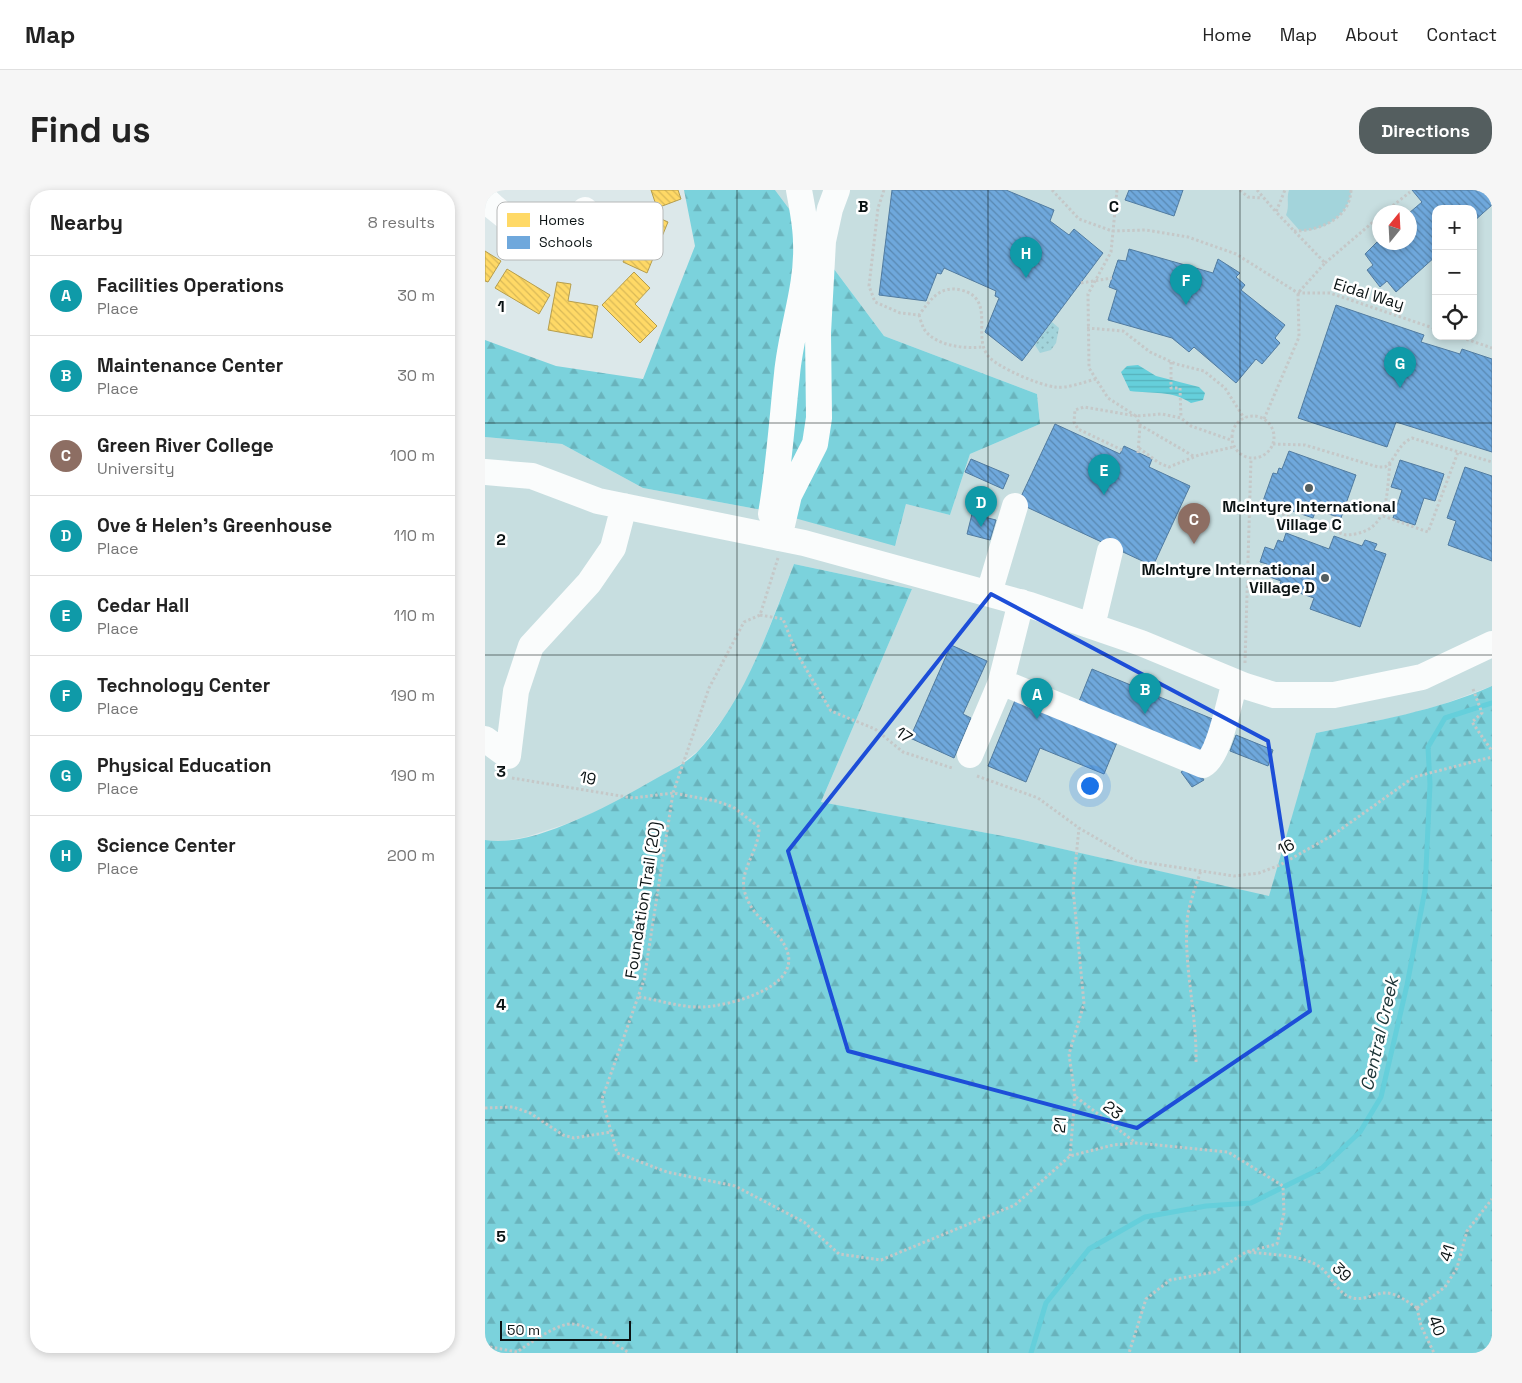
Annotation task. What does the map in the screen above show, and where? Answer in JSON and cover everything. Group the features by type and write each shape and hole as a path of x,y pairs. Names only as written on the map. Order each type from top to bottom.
{"street":[{"path":"777,537 776,484 787,372 799,317 807,243 799,190"},
{"path":"814,190 832,190"},
{"path":"777,537 789,495 815,444 819,418 818,333 823,251 830,209 837,190"},
{"path":"485,199 497,208"},
{"path":"485,472 532,476 599,501 777,537 1021,602 1141,643 1240,684 1274,694 1334,695 1422,677 1492,644"},
{"path":"485,739 508,756 516,691 531,646 589,583 613,548 624,506"},
{"path":"989,594 1015,506"},
{"path":"1092,626 1110,551"},
{"path":"965,766 1001,682 1021,602"},
{"path":"1001,682 1203,765 1208,762 1216,748 1240,684"}],"path":[{"path":"884,190 878,208 869,286 875,302 900,313 919,315"},
{"path":"1052,190 1079,218 1112,231 1146,230 1188,238 1236,254 1298,293"},
{"path":"1117,190 1111,252 1088,294 1089,368 1108,398 1136,416 1140,425 1139,451 1159,463 1169,467 1195,456 1233,447"},
{"path":"1240,190 1249,197 1262,198"},
{"path":"1257,190 1262,198 1325,263"},
{"path":"1276,212 1285,190"},
{"path":"1294,231 1316,229 1335,220 1346,207 1351,197 1351,190"},
{"path":"1393,205 1409,192"},
{"path":"1264,419 1299,337 1298,293 1325,263 1372,223"},
{"path":"1081,283 1112,278"},
{"path":"919,315 939,293 949,288 966,291 978,300 982,311 982,347 990,358 1015,373 1056,388 1095,379"},
{"name":"Eidal Way","path":"1298,293 1330,293 1432,328"},
{"path":"919,315 925,331 943,342 965,349 982,347"},
{"path":"1087,328 1123,331 1150,352 1171,362 1204,371 1225,388 1244,418"},
{"path":"1469,340 1492,348"},
{"path":"1171,362 1171,388 1180,388 1181,418"},
{"path":"1122,450 1078,429 1075,422 1075,410 1084,407 1136,416 1162,414 1181,418 1191,426 1231,440"},
{"path":"1251,416 1264,419 1273,430 1273,444 1265,455 1251,459 1238,453 1233,447 1231,440 1234,427 1244,418 1251,416"},
{"path":"1140,425 1195,456"},
{"path":"1249,503 1346,535 1358,534 1374,525 1383,516 1390,463 1398,446 1412,438 1492,462"},
{"path":"1273,444 1305,445 1378,467 1385,468 1390,463"},
{"path":"1383,516 1428,532 1458,452"},
{"path":"1240,684 1251,459"},
{"path":"760,615 777,537"},
{"name":"17","path":"760,615 783,619 796,652 831,711 875,729 903,752 965,766 1038,798 1079,828"},
{"name":"Foundation Trail (20)","path":"760,615 744,622 709,688 673,793 644,980 602,1098 617,1153 667,1172 735,1186 804,1222 839,1254 881,1260 1015,1205 1070,1156"},
{"path":"1473,689 1483,712 1472,722 1492,751"},
{"name":"16","path":"1079,828 1136,861 1233,876 1259,873 1279,865 1333,836 1414,778 1492,757"},
{"name":"19","path":"509,777 633,798 673,793 733,806 748,816 759,827 760,839 748,864 743,887 752,911 777,933 788,954 787,968 780,980 761,992 735,1002 702,1007 638,997"},
{"name":"21","path":"1070,1156 1075,1096 1069,1054 1084,1004 1073,888 1079,828"},
{"path":"1196,1062 1197,1044 1187,960 1187,920 1201,870"},
{"name":"23","path":"1075,1096 1135,1143"},
{"path":"485,1108 513,1108 530,1113 563,1135 574,1138 611,1132"},
{"path":"1070,1156 1113,1144 1135,1143 1229,1152 1283,1186 1284,1213 1277,1244 1246,1252 1215,1272 1170,1280 1146,1300 1129,1353"},
{"name":"41","path":"1417,1308 1445,1287 1457,1268 1467,1231 1492,1198"},
{"name":"39","path":"1246,1252 1296,1258 1319,1267 1352,1298 1366,1298 1386,1292 1404,1299 1417,1308"},
{"name":"40","path":"1417,1308 1421,1326 1434,1353"},
{"path":"485,1346 517,1352 560,1326 572,1323 591,1330 629,1353"}],"highlighted area":[{"path":"991,594 1268,741 1310,1011 1137,1128 848,1051 788,851"}],"shaded area":[{"path":"775,190 1492,190 1492,686 1441,705 1401,716 1316,733 1270,897 1019,839 821,802 912,589 794,564 756,661 731,709 699,750 673,770 613,805 566,824 526,837 498,842 485,840 485,437 562,444 643,488 773,512 896,543 906,504 950,515 970,454 1040,424 1037,394 884,336"},
{"path":"1289,190 1351,190 1346,207 1334,220 1318,228 1300,231 1286,215"},
{"path":"1052,322 1059,328 1056,343 1051,350 1040,353 1035,345"},
{"path":"1138,365 1156,376 1199,387 1205,393 1203,400 1191,403 1169,394 1130,391 1121,372 1127,366"}],"green space":[{"path":"684,190 775,190 884,336 1037,394 1040,424 970,454 950,515 906,504 895,546 773,512 643,488 562,444 485,437 485,340 556,366 643,379 695,246"},
{"path":"794,564 912,589 821,802 1019,839 1269,896 1316,733 1427,709 1492,686 1492,1353 485,1353 485,840 497,841 522,838 560,827 620,799 696,754 717,728 744,684 766,637"}],"building: Homes":[{"path":"651,190 678,190 681,199 663,206 663,202 655,202"},
{"path":"663,220 668,222 663,234"},
{"path":"485,251 501,261 488,282 485,281"},
{"path":"624,260 652,260 647,273 623,262"},
{"path":"507,269 550,295 539,314 495,288"},
{"path":"634,272 650,288 635,304 657,326 640,343 602,305"},
{"path":"557,282 571,284 568,301 598,306 592,338 548,330"}],"building: Schools":[{"path":"892,190 1006,190 1054,210 1050,221 1069,235 1074,229 1103,253 1022,361 985,332 999,298 995,296 996,291 944,268 941,274 937,273 926,301 879,295"},
{"path":"1129,190 1183,190 1174,216 1125,200"},
{"path":"1412,190 1492,190 1492,205 1477,218 1477,205 1432,205 1432,260 1396,292 1387,281 1380,287 1367,270 1373,265 1365,254 1372,247 1372,250 1417,250 1417,206 1422,202"},
{"path":"1129,249 1213,273 1218,259 1240,273 1236,277 1245,285 1241,290 1285,325 1275,338 1280,343 1262,364 1256,359 1236,383 1194,347 1189,352 1172,338 1108,320 1117,290 1109,287 1118,260 1126,261"},
{"path":"1336,305 1424,335 1421,342 1460,354 1462,349 1492,359 1492,452 1396,422 1387,447 1298,418"},
{"path":"1055,424 1120,454 1124,446 1152,459 1149,467 1190,486 1153,566 1018,503"},
{"name":"McIntyre International Village C","path":"1289,451 1356,475 1341,518 1316,510 1313,518 1263,501 1273,473 1277,474 1279,468 1282,469"},
{"path":"971,459 1009,475 1003,489 965,472"},
{"path":"1400,460 1444,474 1435,501 1424,498 1415,525 1393,518 1402,490 1391,487"},
{"path":"1465,467 1492,476 1492,561 1448,545 1456,521 1447,518"},
{"path":"972,514 996,520 990,540 967,534"},
{"name":"McIntyre International Village D","path":"1286,533 1329,549 1334,536 1362,546 1365,540 1377,544 1374,550 1386,554 1360,627 1310,609 1314,598 1279,586 1281,581 1264,575 1267,564 1260,562 1265,547 1274,550 1278,540 1283,542"},
{"path":"951,645 987,661 963,714 971,718 954,758 910,738"},
{"path":"1092,669 1215,720 1198,760 1076,709"},
{"path":"1016,698 1118,740 1104,774 1040,748 1026,782 988,766"},
{"path":"1236,735 1273,750 1268,766 1230,751"},
{"path":"1193,764 1204,780 1192,787 1181,772"}],"waterway":[{"name":"Central Creek","path":"1031,1353 1046,1303 1089,1249 1145,1217 1206,1206 1251,1203 1322,1168 1360,1132 1381,1097 1407,985 1425,890 1430,784 1428,747 1445,718 1492,703"}],"place":[{"name":"Science Center","path":"1026,278"},
{"name":"Technology Center","path":"1186,305"},
{"name":"Physical Education","path":"1400,388"},
{"name":"McIntyre International Village C","path":"1309,488"},
{"name":"Cedar Hall","path":"1104,495"},
{"name":"Ove & Helen's Greenhouse","path":"981,527"},
{"name":"Green River College","path":"1194,544"},
{"name":"McIntyre International Village D","path":"1325,578"},
{"name":"Maintenance Center","path":"1145,714"},
{"name":"Facilities Operations","path":"1037,719"}]}
